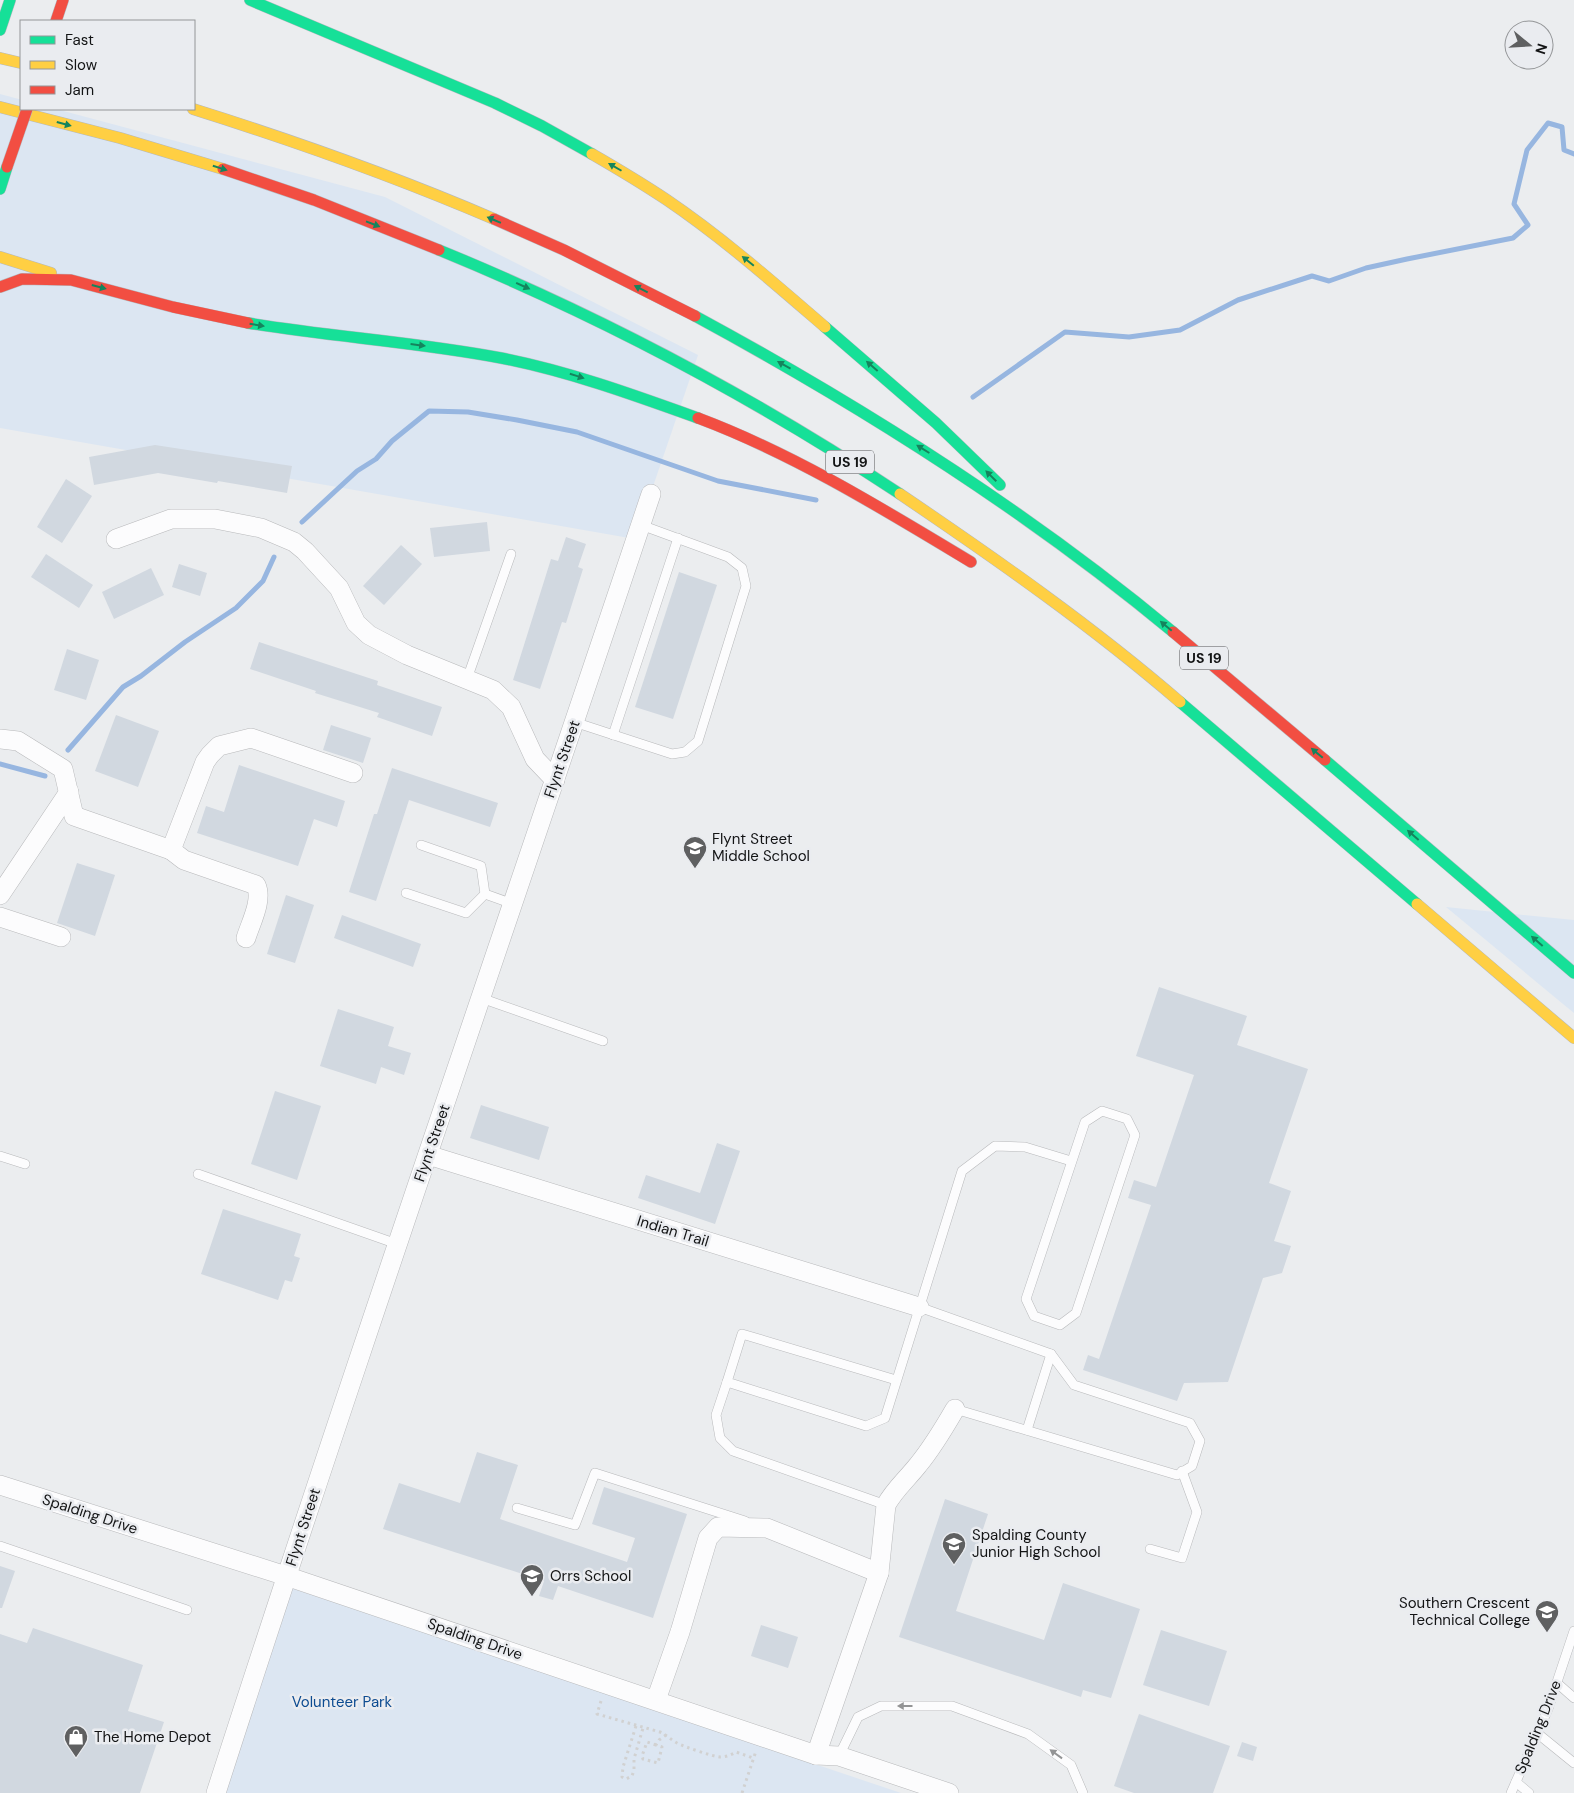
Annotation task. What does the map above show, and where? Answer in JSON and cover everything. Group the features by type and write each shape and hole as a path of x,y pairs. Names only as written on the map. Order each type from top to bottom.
{"main road":[{"path":"0,30 10,0"},
{"path":"250,0 495,103 584,149 669,202 748,261 881,374 936,423 1050,536"},
{"path":"56,20 63,1"},
{"path":"0,58 20,63"},
{"name":"US 19","path":"0,107 145,145 238,173 440,249 543,295 643,344 809,436 962,536 1085,626 1207,724 1574,1038"},
{"name":"US 19","path":"195,109 246,125 393,178 563,250 722,331 832,392 944,462 1050,536 1130,596 1574,973"},
{"path":"0,189 27,110"},
{"path":"0,257 71,280 237,322 502,358 571,374 718,426 772,450 866,500 978,566"},
{"path":"0,288 22,279 71,280"},
{"path":"1011,584 1085,626"}],"street":[{"name":"Flynt Street","path":"216,1793 397,1244 651,494"},
{"path":"116,538 171,519 215,519 261,528 294,542 305,551 339,588 356,623 369,635 408,655 493,690 512,707 535,759 555,780"},
{"path":"0,738 18,741 63,769 74,816 171,850 184,860 256,885 259,892 258,900 246,938"},
{"path":"171,850 205,762 219,746 251,738 354,773"},
{"path":"0,895 69,792"},
{"path":"0,917 61,937"},
{"name":"Indian Trail","path":"428,1155 919,1307"},
{"path":"816,1755 879,1573 886,1505 890,1497 918,1465 943,1430 955,1409"},
{"name":"Spalding Drive","path":"0,1485 286,1576 816,1755 839,1756 948,1793"},
{"path":"656,1700 680,1632 708,1538 718,1527 767,1528 879,1573"}],"lane":[{"path":"574,722 672,754 685,752 698,741 746,586 742,568 728,556 641,525"},
{"path":"613,735 678,538"},
{"path":"467,679 511,554"},
{"path":"421,845 482,866 485,894"},
{"path":"406,893 466,913 485,894"},
{"path":"485,894 513,904"},
{"path":"481,998 604,1041"},
{"path":"1102,1111 1127,1119 1135,1135 1132,1145 1076,1313 1060,1325 1034,1316 1026,1299 1071,1161 1085,1122 1102,1111"},
{"path":"726,1382 866,1426 885,1418 962,1171 995,1146 1025,1147 1071,1161"},
{"path":"0,1156 25,1164"},
{"path":"198,1174 397,1244"},
{"path":"919,1307 1051,1354 1074,1386 1190,1422 1200,1441 1192,1466 1177,1475 955,1409"},
{"path":"886,1505 733,1451 720,1438 716,1415 742,1334 896,1380"},
{"path":"1027,1430 1051,1354"},
{"path":"1150,1549 1182,1558 1196,1512 1182,1472"},
{"path":"517,1508 575,1525 595,1474 767,1528"},
{"path":"0,1546 187,1610"},
{"name":"Spalding Drive","path":"1511,1793 1557,1683 1574,1634"},
{"path":"1557,1683 1574,1698"},
{"path":"839,1756 858,1718 881,1706 952,1706 1028,1734 1071,1765 1083,1793"},
{"path":"1537,1733 1574,1763"},
{"path":"1516,1782 1529,1793"}],"path":[{"path":"606,1683 597,1714 666,1735 682,1746 720,1757 736,1752 753,1758"},
{"path":"636,1726 622,1767 622,1777 626,1779 632,1776 634,1760 643,1728"},
{"path":"656,1745 666,1735"},
{"path":"742,1793 760,1736"},
{"path":"647,1742 656,1745 662,1748 658,1763 643,1759 647,1742"},
{"path":"637,1750 644,1752"}],"green space":[{"path":"0,94 20,99 20,110 60,110 385,197 698,355 635,539 0,428"},
{"path":"1446,907 1574,920 1574,1013 1563,1004"},
{"name":"Volunteer Park","path":"282,1585 901,1793 217,1793"}],"building":[{"path":"155,445 292,466 287,493 158,473 94,485 89,457"},
{"path":"66,479 92,496 62,543 37,527"},
{"path":"487,522 490,551 434,557 430,528"},
{"path":"566,537 586,544 578,567 583,569 566,623 562,622 540,689 513,680 551,559 558,561"},
{"path":"401,545 422,564 384,605 363,586"},
{"path":"46,554 93,585 79,608 31,577"},
{"path":"179,564 207,573 200,596 172,587"},
{"path":"151,568 164,595 114,619 102,592"},
{"path":"679,572 717,585 673,719 635,707"},
{"path":"259,642 378,681 377,685 442,707 432,736 377,717 379,713 315,693 316,691 250,669"},
{"path":"67,649 99,660 86,700 54,690"},
{"path":"116,715 159,731 138,787 95,771"},
{"path":"331,725 371,738 363,763 323,750"},
{"path":"239,765 345,801 337,827 314,819 298,866 197,833 206,806 224,812"},
{"path":"392,768 498,803 490,827 409,800 376,901 349,892 374,814 377,814"},
{"path":"77,863 115,875 95,936 57,923"},
{"path":"286,895 314,905 295,963 267,954"},
{"path":"342,915 421,944 413,967 334,938"},
{"path":"1159,987 1247,1016 1237,1045 1308,1069 1269,1183 1291,1191 1274,1241 1291,1246 1282,1273 1263,1278 1228,1382 1184,1383 1177,1401 1083,1370 1088,1355 1099,1359 1151,1205 1128,1198 1134,1180 1156,1187 1194,1075 1136,1056"},
{"path":"338,1009 394,1027 388,1046 411,1053 404,1075 381,1067 376,1084 320,1066"},
{"path":"275,1091 321,1106 297,1180 251,1164"},
{"path":"481,1105 549,1127 539,1160 470,1138"},
{"path":"717,1143 740,1151 715,1224 638,1198 646,1175 700,1193"},
{"path":"223,1209 301,1234 294,1256 300,1258 292,1282 285,1280 278,1300 201,1274"},
{"path":"477,1452 518,1465 500,1519 627,1562 635,1538 592,1524 604,1487 687,1514 653,1618 558,1586 553,1600 539,1596 544,1581 383,1529 399,1483 460,1503"},
{"path":"945,1499 988,1514 956,1611 1044,1640 1063,1583 1140,1609 1111,1698 1083,1690 1081,1697 899,1637"},
{"path":"0,1566 15,1571 2,1608 0,1608"},
{"path":"761,1625 798,1637 788,1668 751,1656"},
{"name":"The Home Depot","path":"33,1628 143,1665 128,1711 164,1722 140,1793 0,1793 0,1634 27,1643"},
{"path":"1161,1630 1227,1651 1209,1706 1143,1685"},
{"path":"1139,1714 1230,1746 1213,1793 1134,1793 1114,1786"},
{"path":"1242,1742 1257,1747 1253,1761 1237,1756"}],"waterway":[{"path":"973,397 1065,332 1129,337 1180,330 1238,300 1312,276 1329,281 1366,268 1513,238 1528,225 1514,204 1527,150 1548,123 1562,127 1564,150 1574,154"},
{"path":"302,522 357,471 376,459 392,441 429,411 468,412 577,432 718,481 816,500"},
{"path":"68,750 123,687 236,608 263,581 274,557"},
{"path":"0,764 45,776"}],"traffic: fast":[{"path":"0,30 10,0"},
{"path":"250,0 495,103 542,126 592,154"},
{"path":"0,189 7,167"},
{"path":"439,250 559,302 676,361 789,425 900,494"},
{"path":"695,316 820,386 941,462 1060,544 1173,632"},
{"path":"248,323 470,352 526,363 625,392 698,418"},
{"path":"825,327 936,423 1000,485"},
{"path":"1180,702 1417,904"},
{"path":"1325,760 1574,973"}],"traffic: slow":[{"path":"0,58 20,63"},
{"path":"0,107 120,138 223,169"},
{"path":"195,110 345,160 494,219"},
{"path":"592,154 649,188 688,215 748,261 825,327"},
{"path":"0,257 51,273"},
{"path":"900,494 1043,594 1113,647 1180,702"},
{"path":"1417,904 1574,1038"}],"traffic: jam":[{"path":"56,20 63,0"},
{"path":"7,167 27,110"},
{"path":"223,169 314,200 439,250"},
{"path":"494,219 564,250 695,316"},
{"path":"0,287 22,279 71,280 173,307 248,323"},
{"path":"698,418 734,432 803,465 971,562"},
{"path":"1173,632 1325,760"}],"place":[{"name":"Flynt Street Middle School","path":"695,869"},
{"name":"Spalding County Junior High School","path":"954,1565"},
{"name":"Orrs School","path":"532,1597"},
{"name":"Southern Crescent Technical College","path":"1547,1633"},
{"name":"The Home Depot","path":"76,1758"}]}
